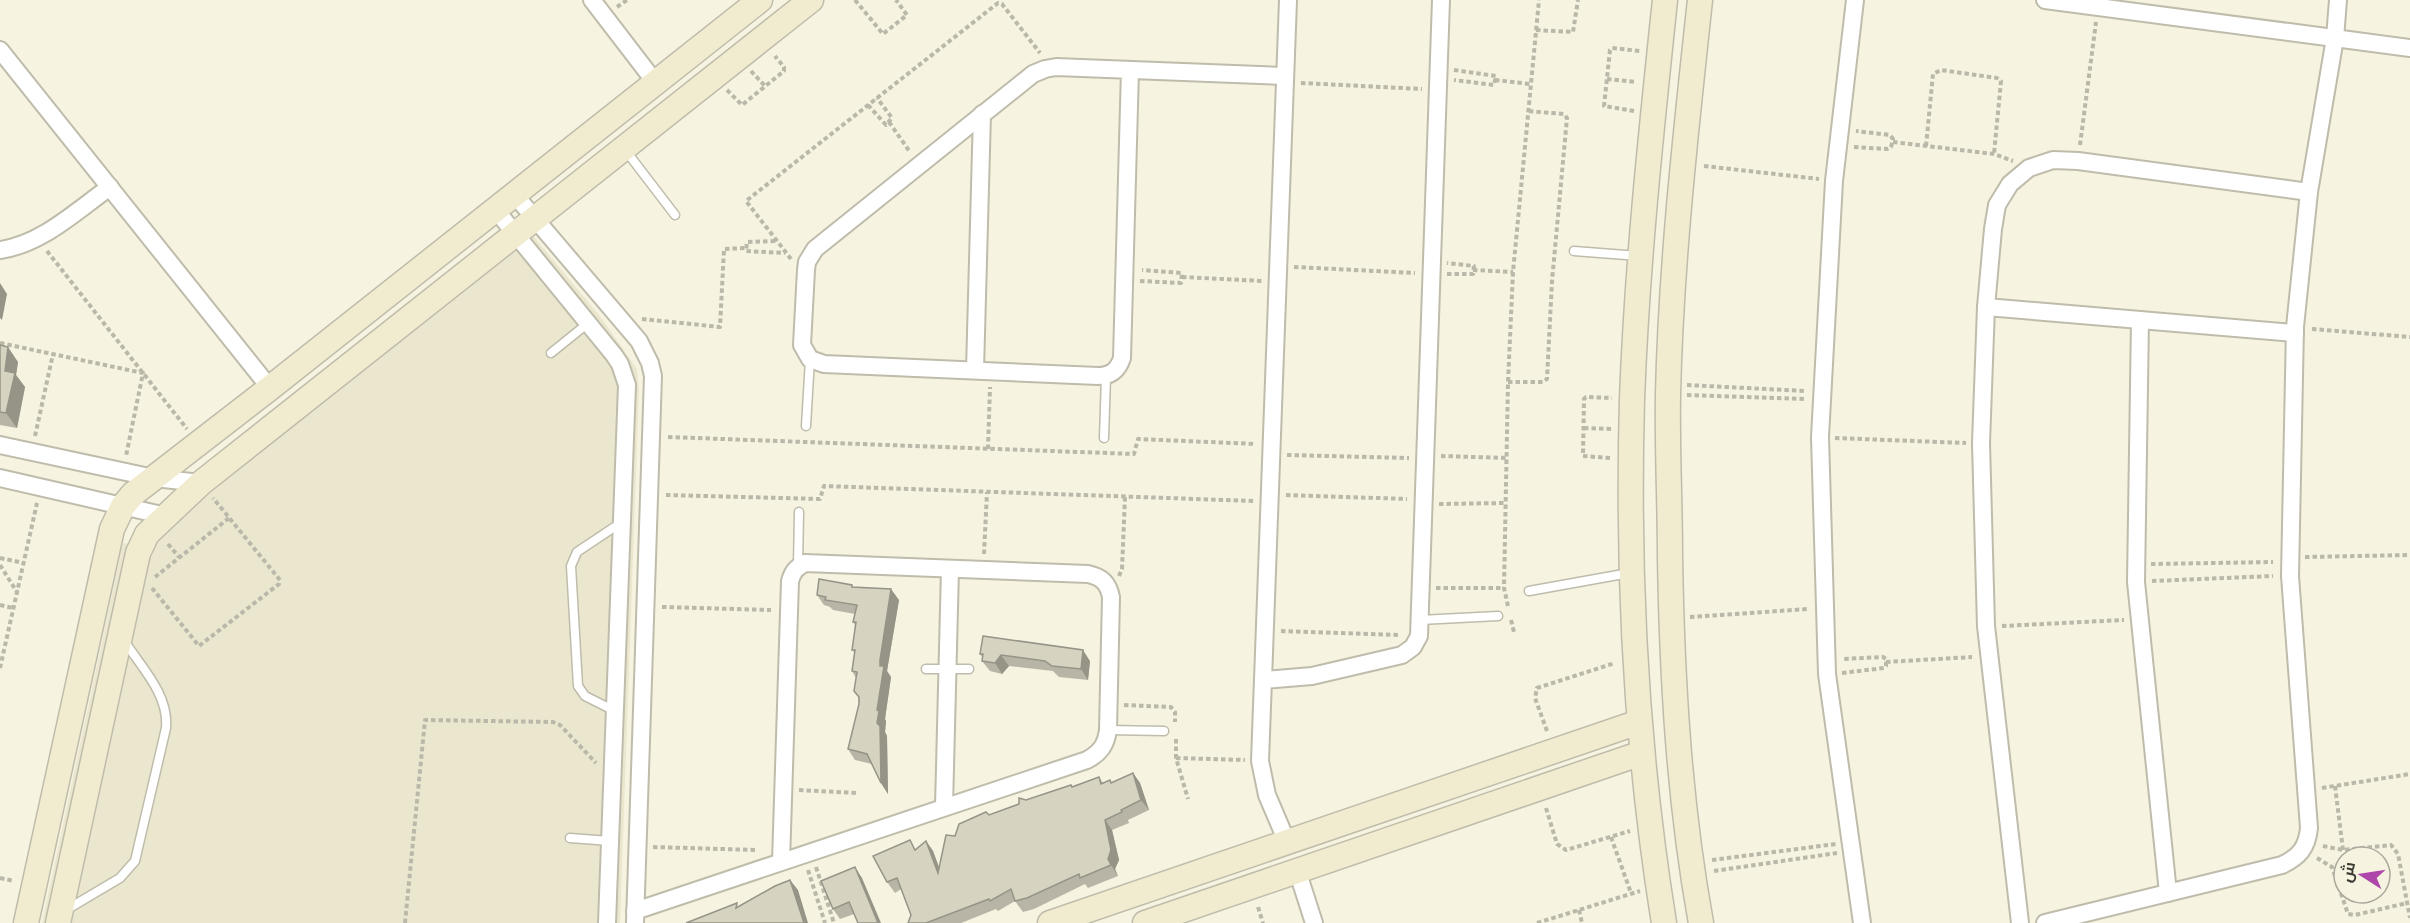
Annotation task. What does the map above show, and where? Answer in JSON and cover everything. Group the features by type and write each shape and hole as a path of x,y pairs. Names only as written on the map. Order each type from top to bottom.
{"street":[{"path":"592,0 655,82"},
{"path":"26,923 112,529 123,506 133,494 760,0"},
{"path":"59,918 138,553 147,534 201,483 811,0"},
{"path":"1287,842 1263,784 1260,761 1288,0"},
{"path":"1263,680 1312,676 1402,655 1413,647 1419,628 1441,0"},
{"path":"1664,923 1639,722 1633,608 1631,458 1640,256 1665,0"},
{"path":"1700,0 1682,164 1668,389 1671,612 1678,743 1691,869 1701,923"},
{"path":"1855,0 1834,181 1820,396 1820,437 1826,667 1862,923"},
{"path":"2045,0 2410,48"},
{"path":"2045,923 2282,865 2293,860 2305,846 2309,828 2307,790 2290,565 2295,330 2309,192 2335,38 2338,0"},
{"path":"0,50 270,388"},
{"path":"1130,70 1122,358 1114,372 1106,376 983,371 824,364 810,359 802,345 807,262 814,249 1033,74 1052,67 1130,70 1285,79"},
{"path":"982,114 983,371"},
{"path":"2020,923 1986,626 1981,443 1986,307 1997,205 2010,184 2028,168 2053,160 2079,161 2309,192"},
{"path":"0,250 18,247 37,238 110,187"},
{"path":"505,201 534,219 639,341 650,363 654,388 653,436 635,917 781,857 807,853 1096,756 1102,748 1108,730 1111,597 1109,588 1104,580 1088,574 805,563 798,567 792,573 790,581 781,857"},
{"path":"505,201 515,233 620,364 627,385 606,923"},
{"path":"1986,307 2295,330"},
{"path":"2140,320 2136,582 2168,893"},
{"path":"0,445 154,478 201,483"},
{"path":"0,478 166,516"},
{"path":"623,498 650,497"},
{"path":"944,807 950,569"},
{"path":"1633,608 1671,612"},
{"path":"1050,923 1639,722"},
{"path":"1152,888 1155,920 1642,753"},
{"path":"1297,870 1314,923"}],"lane":[{"path":"623,148 675,215"},
{"path":"1574,251 1640,256"},
{"path":"551,353 587,324"},
{"path":"806,426 810,359"},
{"path":"1104,438 1106,376"},
{"path":"798,567 799,512"},
{"path":"615,711 585,696 578,686 571,566 577,552 622,522"},
{"path":"1529,591 1633,572"},
{"path":"1419,628 1498,616"},
{"path":"59,918 120,878 131,867 138,854 166,728 166,711 160,695 121,636"},
{"path":"926,669 969,669"},
{"path":"1108,730 1164,731"},
{"path":"570,838 610,841"}],"path":[{"path":"855,0 883,34 907,15 896,0"},
{"path":"1514,632 1504,588 1508,382 1527,111 1539,0"},
{"path":"1536,30 1573,32 1578,0"},
{"path":"806,278 746,201 998,3 1002,4 1052,67"},
{"path":"2079,161 2098,7"},
{"path":"715,75 742,105 785,69 761,39"},
{"path":"1653,113 1605,107 1607,79 1612,48 1659,53"},
{"path":"1926,146 1934,74 1941,70 1997,78 2001,81 1994,154"},
{"path":"1285,79 1495,76 1494,85 1438,78"},
{"path":"1607,79 1656,84"},
{"path":"1495,80 1530,84"},
{"path":"867,105 884,125 889,122 892,118 877,98"},
{"path":"1508,382 1543,382 1547,379 1552,281 1567,118 1564,114 1527,111"},
{"path":"889,122 919,165"},
{"path":"1890,135 1893,142 1887,149 1839,137 1890,135"},
{"path":"1893,142 1994,154 2028,168"},
{"path":"1682,164 1834,181"},
{"path":"37,238 198,444"},
{"path":"746,248 747,242 776,241"},
{"path":"618,316 720,327 724,249 746,248 747,251 786,253"},
{"path":"1182,277 1473,266 1473,270"},
{"path":"1432,268 1473,274 1473,270"},
{"path":"1473,270 1514,272"},
{"path":"1124,275 1181,273 1182,277"},
{"path":"1124,275 1180,283 1182,277"},
{"path":"2295,330 2410,337"},
{"path":"0,343 142,373"},
{"path":"32,452 53,354"},
{"path":"983,371 988,449"},
{"path":"123,471 142,373"},
{"path":"1668,389 1820,396"},
{"path":"1668,389 1820,396"},
{"path":"1631,458 1585,457 1583,447 1585,398 1632,398"},
{"path":"653,436 1134,454 1138,439 1425,457 1507,458"},
{"path":"1820,437 1981,443"},
{"path":"201,483 229,518 280,582 199,646 147,583 229,518"},
{"path":"650,497 820,498 824,486 1125,497 1506,503"},
{"path":"0,668 41,488"},
{"path":"983,570 987,492"},
{"path":"1109,588 1122,569 1125,497"},
{"path":"2136,582 2290,565 2410,555"},
{"path":"0,558 24,563"},
{"path":"2136,564 2290,565"},
{"path":"0,565 17,593"},
{"path":"1421,588 1504,588"},
{"path":"0,604 14,608"},
{"path":"646,606 789,611"},
{"path":"1671,612 1824,608"},
{"path":"1986,626 2139,619"},
{"path":"1265,630 1419,628"},
{"path":"1886,663 1989,656"},
{"path":"1554,752 1535,699 1537,688 1635,657"},
{"path":"1826,667 1883,657 1886,663"},
{"path":"1826,667 1884,668 1886,663"},
{"path":"405,923 425,720 556,723 612,779"},
{"path":"1176,758 1260,761"},
{"path":"2307,790 2410,774"},
{"path":"2335,786 2342,845"},
{"path":"1540,788 1561,848 1572,850 1650,825"},
{"path":"783,790 856,793"},
{"path":"1611,837 1631,894"},
{"path":"637,846 781,857"},
{"path":"2305,846 2332,849"},
{"path":"2305,846 2332,867 2346,911 2351,915 2407,903"},
{"path":"1691,869 1850,847"},
{"path":"1691,869 1850,847"},
{"path":"2392,847 2395,849 2410,918"},
{"path":"807,853 825,923"},
{"path":"807,853 834,923"},
{"path":"1537,923 1658,885"},
{"path":"1579,910 1582,923"}],"shaded area":[{"path":"529,231 600,316 637,369 639,390 620,923 42,923 123,543 141,546"}],"building":[{"path":"0,345 8,347 5,371 15,373 6,413 0,412"},
{"path":"819,579 852,585 852,587 891,589 880,660 880,666 884,666 877,710 879,711 877,723 880,726 881,783 867,754 848,749 859,704 859,697 854,691 857,672 852,671 856,622 853,622 857,605 825,600 826,597 817,595"},
{"path":"983,636 1083,650 1081,669 1052,666 1045,661 1001,655 995,663 982,661 983,654 980,654"},
{"path":"1133,773 1141,800 1105,820 1111,850 1108,859 1111,865 1080,878 1079,874 1027,898 1015,901 1011,889 990,901 989,899 926,923 908,923 911,915 897,878 887,882 873,856 910,840 915,850 926,841 938,873 946,835 955,836 959,824 986,812 989,815 1019,804 1019,798 1026,800 1099,777 1101,784 1110,780 1111,783"},
{"path":"855,867 878,923 858,923 849,902 833,909 821,881"},
{"path":"790,880 804,923 686,923 737,903 736,908"}]}
